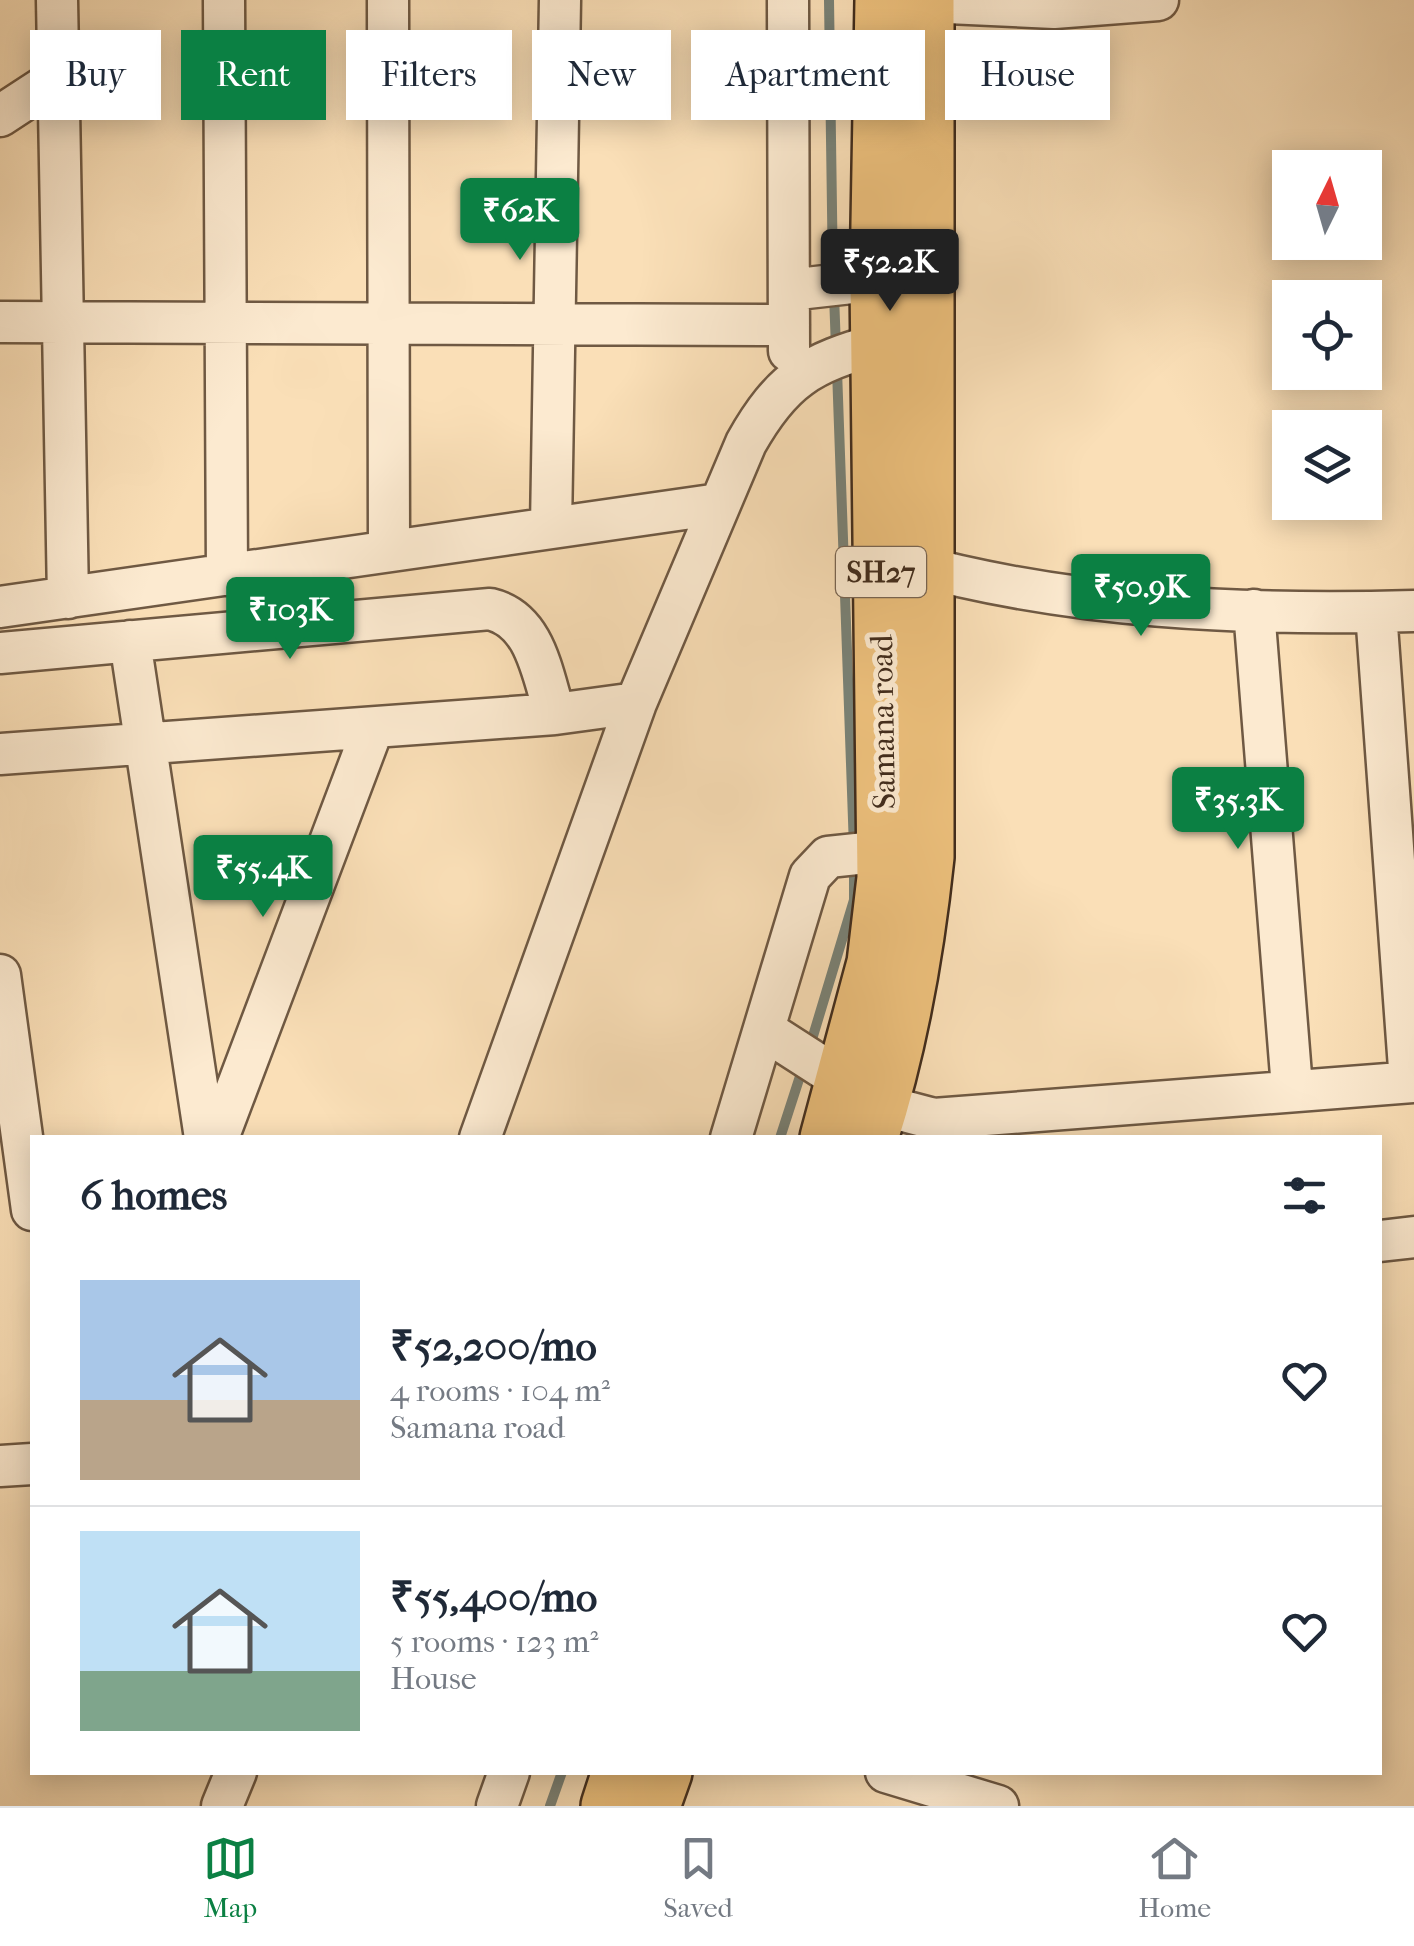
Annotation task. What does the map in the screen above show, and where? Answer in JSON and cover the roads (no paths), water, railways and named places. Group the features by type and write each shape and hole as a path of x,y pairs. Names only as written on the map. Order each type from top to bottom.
{"main road":[{"name":"Samana road","path":"828,1135 826,1077 875,963 854,854 902,562 830,362 841,290 912,1"},
{"name":"Samana road","path":"826,1077 915,955 926,857 902,562 841,290"},
{"path":"609,1806 619,1775"},
{"path":"652,1806 663,1775"}],"street":[{"path":"57,0 57,30"},
{"path":"224,0 227,575"},
{"path":"388,0 389,551"},
{"path":"551,526 560,0"},
{"path":"481,1135 636,704 720,504 767,406 830,362 841,290 788,0"},
{"path":"912,1 1006,8 1158,0"},
{"path":"0,116 30,96"},
{"path":"58,120 68,598"},
{"path":"0,322 554,325 841,290"},
{"path":"0,608 720,504"},
{"path":"826,1077 934,1119 1139,1120 1292,1088 1412,1082 1395,612 1254,610 1090,599 902,562"},
{"path":"0,653 490,610 506,613 522,626 556,714"},
{"path":"1254,610 1292,1088"},
{"path":"130,641 204,1135"},
{"path":"0,754 556,714 636,704"},
{"path":"219,1135 373,728"},
{"path":"826,1077 810,876 854,854"},
{"path":"0,974 30,1195"},
{"path":"736,1135 826,1077"},
{"path":"1382,1240 1414,1237"},
{"path":"0,1466 30,1464"},
{"path":"222,1806 235,1775"},
{"path":"497,1806 507,1775"},
{"path":"895,1775 975,1803"}],"waterway":[{"path":"829,0 833,278"},
{"path":"834,295 836,348"},
{"path":"837,370 854,848"},
{"path":"810,1046 854,900 854,865"},
{"path":"781,1135 803,1067"},
{"path":"550,1806 561,1775"}]}
